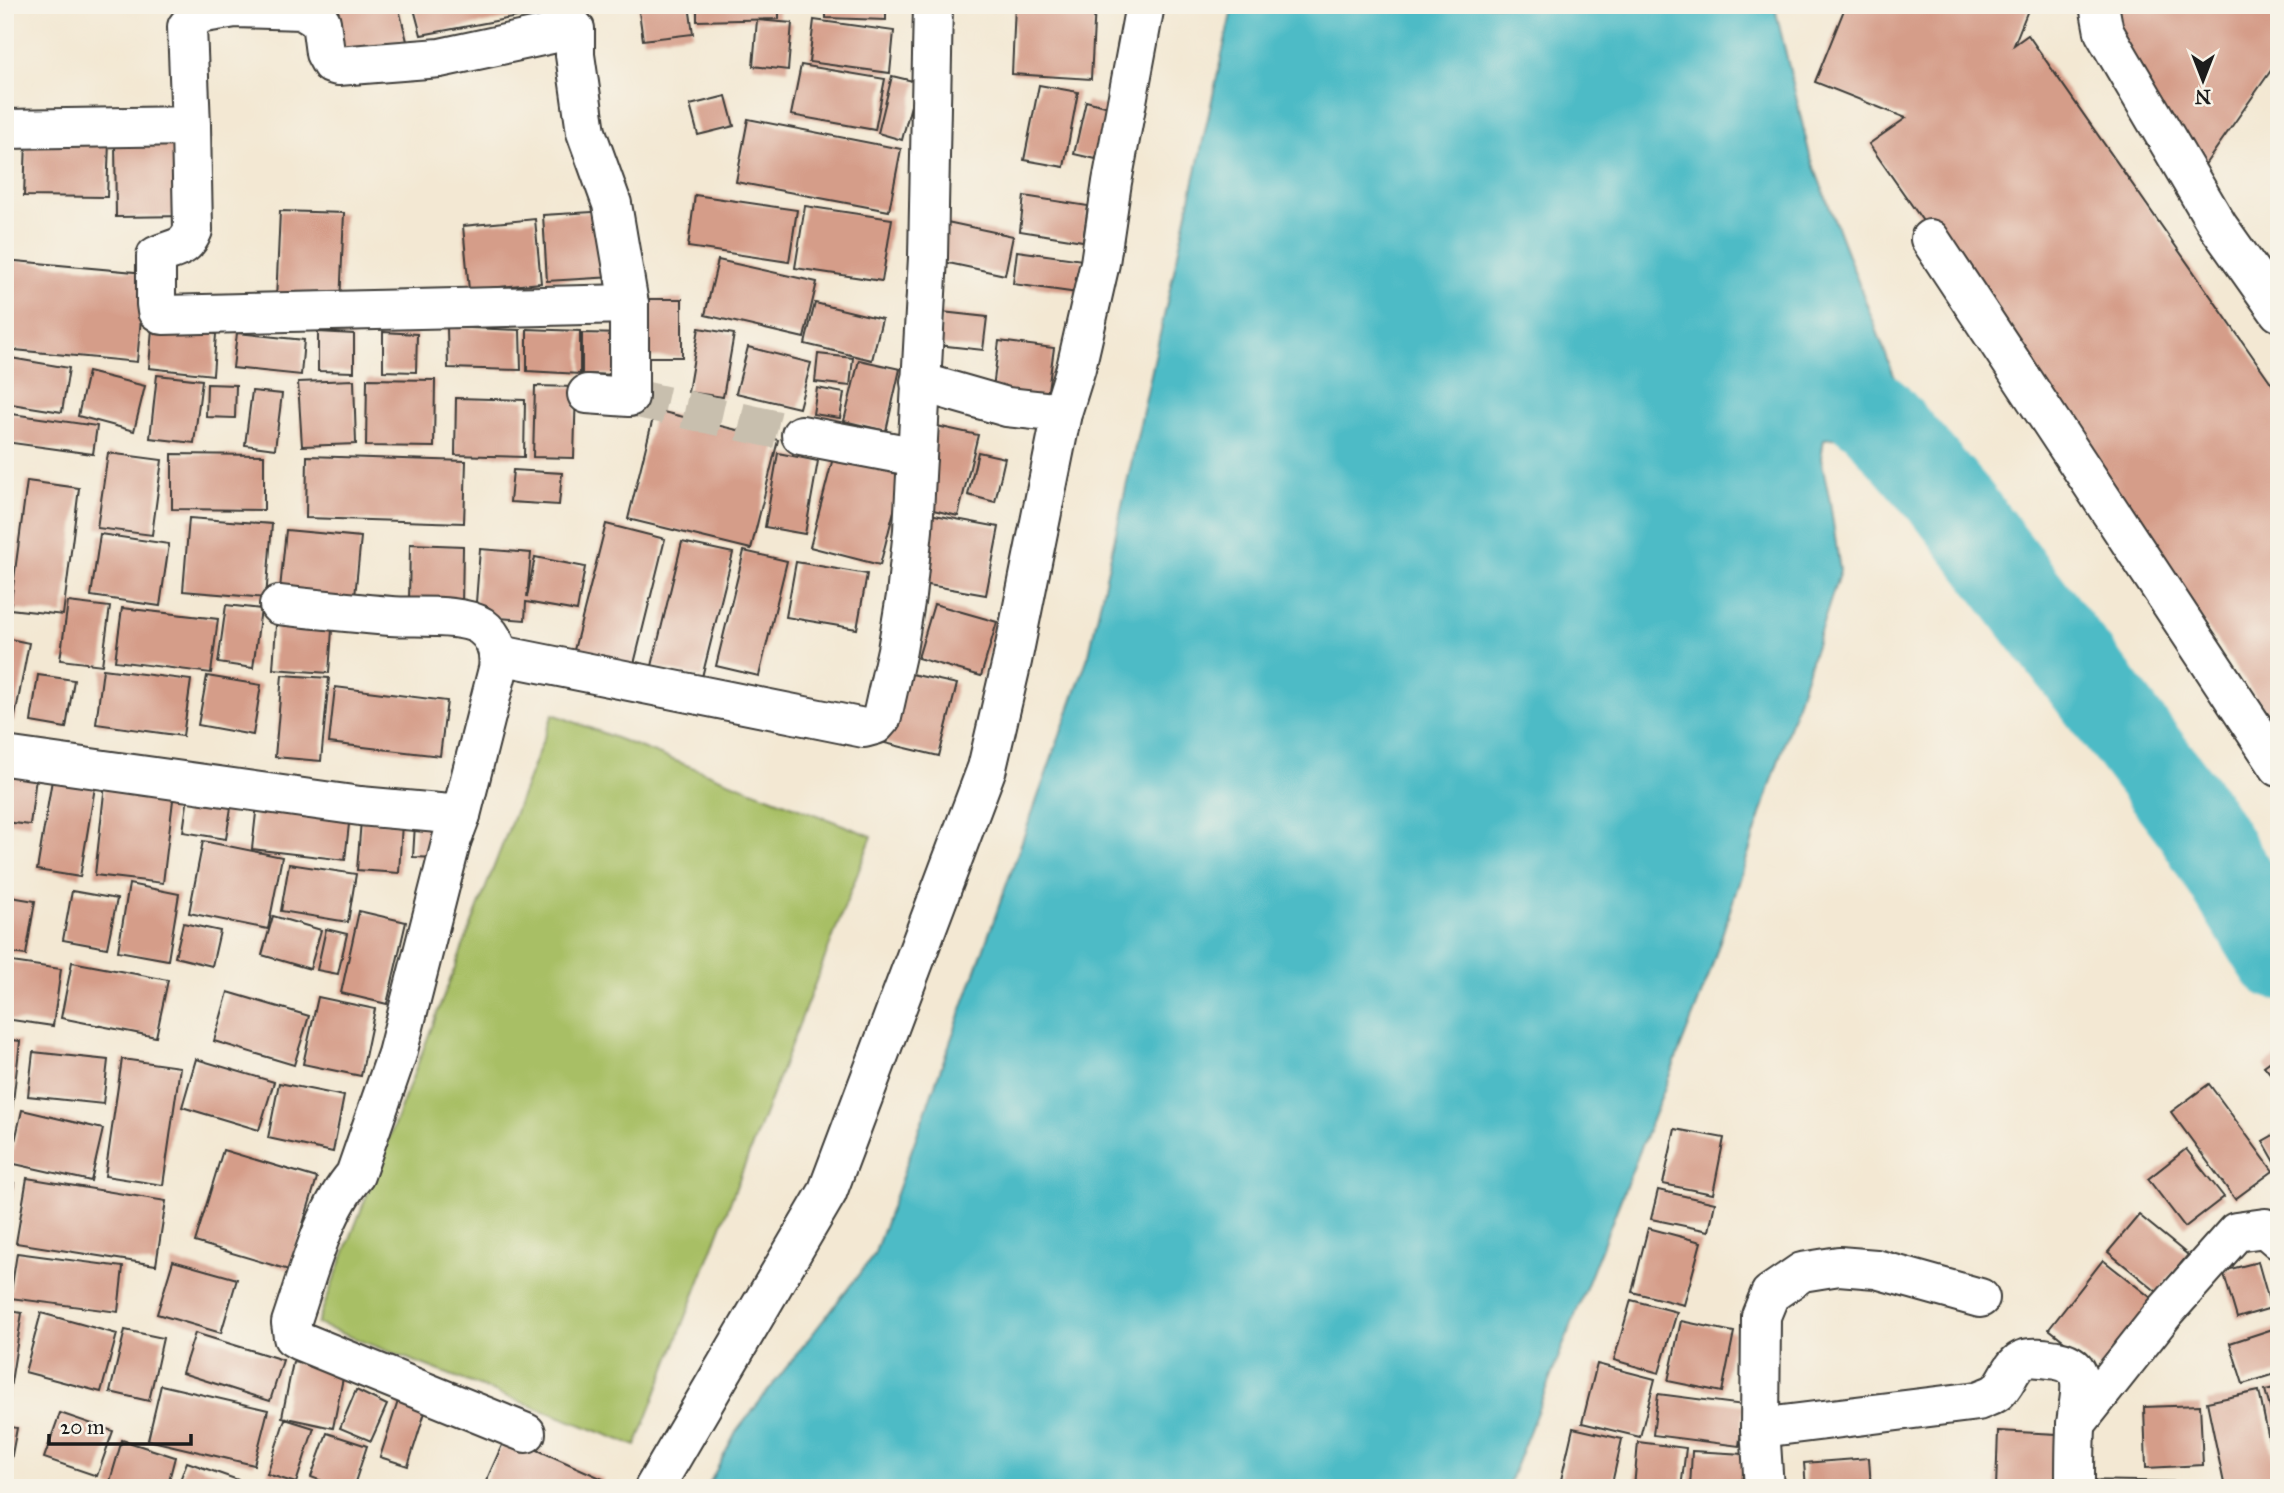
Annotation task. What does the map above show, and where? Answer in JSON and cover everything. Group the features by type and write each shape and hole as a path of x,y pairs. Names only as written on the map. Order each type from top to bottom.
{"street":[{"path":"500,655 864,729 875,725 882,718 906,596 916,457 928,257 933,5"},
{"path":"654,1488 827,1194 987,768 1012,662 1062,413 1074,377 1100,264 1112,182 1145,5"},
{"path":"2099,5 2104,32 2218,226 2279,312"},
{"path":"587,394 629,397 628,304 612,204 586,132 575,55 583,17 440,58 338,66 331,64 326,53 321,22 302,10 235,8 198,14 187,27 193,230 189,241 183,247 156,256 156,304 157,311 163,315 628,304"},
{"path":"5,129 191,125"},
{"path":"1930,239 2279,767"},
{"path":"920,383 1007,407 1062,413"},
{"path":"801,435 916,457"},
{"path":"279,605 393,617 463,620 481,626 491,637 500,655 461,815 452,839 397,1054 355,1175 344,1187 332,1208 291,1324 293,1337 300,1341 526,1433"},
{"path":"5,755 360,806 461,815"},
{"path":"2076,1424 2164,1313 2236,1232 2265,1228 2279,1240"},
{"path":"1764,1488 1760,1427 1761,1316 1770,1294 1802,1272 1839,1266 1876,1269 1980,1298"},
{"path":"1760,1427 1978,1402 1997,1392 2015,1366 2025,1359 2067,1362 2076,1368 2081,1400 2076,1424 2075,1488"}],"green space":[{"path":"553,714 872,836 636,1446 317,1324"}],"water":[{"path":"1233,5 1777,5 1776,12 1810,156 1898,386 1857,436 1824,439 1821,458 1840,571 1708,978 1507,1488 707,1488 736,1432 874,1255 1089,654"}],"building":[{"path":"321,5 398,5 407,41 335,59"},
{"path":"413,5 564,5 565,8 421,35"},
{"path":"638,5 689,5 693,34 643,40"},
{"path":"697,5 779,5 779,19 697,21"},
{"path":"826,5 886,5 886,20 826,18"},
{"path":"1015,5 1095,5 1091,79 1012,74"},
{"path":"1846,5 2030,5 2014,45 2028,35 2279,394 2279,730 1869,144 1906,118 1815,82"},
{"path":"2075,5 2279,5 2279,59 2190,186"},
{"path":"757,20 792,23 788,70 753,66"},
{"path":"814,20 894,31 890,73 809,62"},
{"path":"801,65 885,79 875,130 791,115"},
{"path":"892,76 917,82 902,140 878,133"},
{"path":"1039,85 1078,92 1064,167 1024,160"},
{"path":"726,96 734,126 698,135 690,105"},
{"path":"1086,101 1109,107 1096,159 1074,154"},
{"path":"748,119 901,149 889,211 736,182"},
{"path":"188,139 189,216 116,217 115,140"},
{"path":"26,141 109,141 107,197 24,196"},
{"path":"695,195 797,210 789,262 688,247"},
{"path":"1024,196 1088,206 1083,241 1020,231"},
{"path":"805,206 892,219 882,281 795,268"},
{"path":"280,211 344,213 340,304 276,301"},
{"path":"609,211 613,277 547,281 543,215"},
{"path":"535,219 541,283 469,290 463,226"},
{"path":"947,222 1013,236 1005,275 939,261"},
{"path":"1017,251 1083,260 1078,293 1013,284"},
{"path":"5,260 145,273 137,362 5,349"},
{"path":"718,260 817,282 804,338 705,315"},
{"path":"640,299 682,299 682,357 640,357"},
{"path":"815,303 882,319 872,360 805,344"},
{"path":"942,312 987,317 983,350 938,345"},
{"path":"447,327 520,330 521,370 448,368"},
{"path":"152,328 216,334 213,375 149,368"},
{"path":"699,328 734,334 723,397 688,392"},
{"path":"527,329 580,331 580,374 527,371"},
{"path":"318,332 354,334 354,372 318,371"},
{"path":"383,332 417,334 416,372 383,371"},
{"path":"237,333 304,340 301,375 233,368"},
{"path":"582,333 624,334 625,375 582,374"},
{"path":"999,341 1054,348 1046,404 992,396"},
{"path":"748,347 811,363 799,408 736,393"},
{"path":"818,354 853,358 850,386 815,382"},
{"path":"5,357 69,368 62,412 5,403"},
{"path":"859,360 900,369 886,431 844,421"},
{"path":"88,372 145,386 134,431 78,416"},
{"path":"157,375 202,380 194,443 150,438"},
{"path":"367,379 435,380 434,447 366,446"},
{"path":"354,380 356,444 302,446 298,382"},
{"path":"207,384 236,385 235,418 206,417"},
{"path":"535,386 576,387 574,458 533,457"},
{"path":"817,388 844,393 840,418 813,414"},
{"path":"252,391 282,394 275,449 245,445"},
{"path":"456,398 525,400 524,457 455,455"},
{"path":"655,410 778,440 751,549 628,519"},
{"path":"5,413 97,426 93,454 5,442"},
{"path":"937,426 978,435 958,516 917,506"},
{"path":"835,450 905,468 880,565 810,547"},
{"path":"978,452 1005,458 995,502 968,495"},
{"path":"108,453 162,460 152,535 97,528"},
{"path":"778,453 818,461 805,534 765,527"},
{"path":"172,454 264,455 264,510 172,509"},
{"path":"307,456 466,461 464,523 306,518"},
{"path":"513,470 562,473 559,505 510,502"},
{"path":"27,481 79,488 63,615 10,609"},
{"path":"924,513 999,527 986,595 911,582"},
{"path":"189,518 272,524 266,598 183,591"},
{"path":"606,524 665,539 631,676 571,662"},
{"path":"286,530 361,537 354,606 279,599"},
{"path":"100,534 169,544 160,606 91,596"},
{"path":"682,542 733,553 702,677 652,666"},
{"path":"410,544 463,546 462,606 409,604"},
{"path":"480,549 531,553 527,597 535,557 585,567 577,611 526,602 525,620 475,616"},
{"path":"744,551 787,561 759,676 716,666"},
{"path":"796,562 867,574 857,629 786,617"},
{"path":"68,602 110,607 102,665 60,660"},
{"path":"934,604 997,622 981,676 918,658"},
{"path":"226,605 261,609 253,668 218,663"},
{"path":"122,608 218,619 211,673 115,661"},
{"path":"277,611 333,615 329,673 273,669"},
{"path":"5,638 29,643 14,722 5,720"},
{"path":"103,669 191,680 183,736 96,724"},
{"path":"902,672 957,684 939,756 885,743"},
{"path":"38,675 74,680 66,728 31,722"},
{"path":"282,675 329,678 321,761 275,757"},
{"path":"207,676 261,685 253,735 198,725"},
{"path":"335,687 447,701 440,756 329,743"},
{"path":"5,764 37,769 30,825 5,822"},
{"path":"53,774 96,781 80,877 37,870"},
{"path":"105,784 174,792 163,883 95,875"},
{"path":"189,789 233,795 226,839 183,832"},
{"path":"257,804 350,815 345,860 252,849"},
{"path":"361,820 402,823 399,873 357,870"},
{"path":"415,824 444,826 440,858 413,857"},
{"path":"203,841 282,857 268,929 189,913"},
{"path":"289,864 356,874 348,922 281,911"},
{"path":"129,884 179,894 168,960 118,951"},
{"path":"72,891 117,899 107,948 63,940"},
{"path":"5,896 35,901 26,955 5,952"},
{"path":"359,911 406,922 387,1004 341,993"},
{"path":"273,916 321,930 310,969 262,955"},
{"path":"183,923 220,931 212,966 175,957"},
{"path":"326,929 347,934 338,974 317,970"},
{"path":"5,961 61,969 53,1026 5,1019"},
{"path":"72,962 168,980 156,1037 61,1018"},
{"path":"228,992 309,1016 294,1065 214,1041"},
{"path":"318,997 375,1009 361,1076 303,1064"},
{"path":"5,1039 20,1041 11,1119 5,1119"},
{"path":"33,1052 108,1060 103,1104 28,1096"},
{"path":"2279,1055 2279,1084 2264,1066"},
{"path":"122,1059 180,1067 163,1185 105,1176"},
{"path":"196,1059 274,1082 259,1130 182,1107"},
{"path":"279,1083 344,1096 333,1152 268,1138"},
{"path":"2209,1084 2273,1171 2235,1199 2171,1112"},
{"path":"22,1110 103,1129 91,1181 10,1163"},
{"path":"1675,1129 1724,1138 1713,1194 1663,1184"},
{"path":"2279,1132 2279,1169 2263,1141"},
{"path":"2186,1149 2224,1197 2185,1227 2148,1179"},
{"path":"223,1150 317,1178 289,1270 195,1242"},
{"path":"27,1178 166,1201 156,1265 16,1243"},
{"path":"5,1182 14,1183 7,1231 5,1231"},
{"path":"1658,1190 1715,1203 1709,1231 1651,1219"},
{"path":"2139,1215 2188,1255 2157,1292 2108,1252"},
{"path":"1648,1228 1701,1242 1684,1305 1632,1292"},
{"path":"17,1253 123,1267 118,1312 10,1298"},
{"path":"2103,1260 2160,1305 2105,1373 2049,1329"},
{"path":"173,1261 237,1279 221,1333 157,1314"},
{"path":"2258,1262 2271,1308 2237,1318 2223,1271"},
{"path":"1631,1300 1677,1312 1659,1373 1614,1360"},
{"path":"5,1310 22,1313 8,1401 5,1401"},
{"path":"41,1313 117,1334 101,1392 25,1372"},
{"path":"1681,1321 1734,1332 1722,1392 1668,1381"},
{"path":"2279,1327 2279,1373 2243,1384 2230,1343"},
{"path":"125,1330 163,1338 149,1401 110,1392"},
{"path":"195,1333 283,1360 270,1401 182,1373"},
{"path":"293,1362 344,1373 333,1428 282,1417"},
{"path":"1597,1364 1655,1379 1640,1437 1582,1423"},
{"path":"161,1385 268,1410 254,1465 148,1440"},
{"path":"2279,1387 2279,1435 2278,1436 2265,1390"},
{"path":"356,1390 387,1405 371,1441 340,1428"},
{"path":"2259,1391 2279,1488 2225,1488 2207,1402"},
{"path":"1658,1394 1744,1405 1739,1446 1653,1435"},
{"path":"399,1398 427,1406 408,1466 380,1457"},
{"path":"2200,1405 2203,1465 2146,1468 2144,1407"},
{"path":"60,1413 113,1431 97,1476 44,1458"},
{"path":"285,1419 314,1428 296,1483 267,1474"},
{"path":"5,1426 17,1428 7,1481 5,1481"},
{"path":"1573,1428 1622,1439 1611,1488 1594,1488 1561,1480"},
{"path":"1998,1431 2057,1434 2056,1488 1996,1488"},
{"path":"327,1433 367,1446 353,1488 341,1488 311,1477"},
{"path":"506,1436 603,1479 599,1488 483,1488"},
{"path":"122,1440 175,1457 167,1488 108,1488"},
{"path":"1638,1442 1686,1448 1681,1488 1634,1488"},
{"path":"1692,1451 1744,1454 1742,1488 1690,1488"},
{"path":"1869,1458 1871,1488 1806,1488 1804,1463"},
{"path":"187,1462 258,1487 258,1488 177,1488"},
{"path":"2080,1480 2195,1482 2195,1488 2079,1488"}],"waterway":[{"path":"1781,343 1876,416 1951,502 2193,818 2279,957"}],"tunnel":[{"path":"629,397 801,435"}]}
